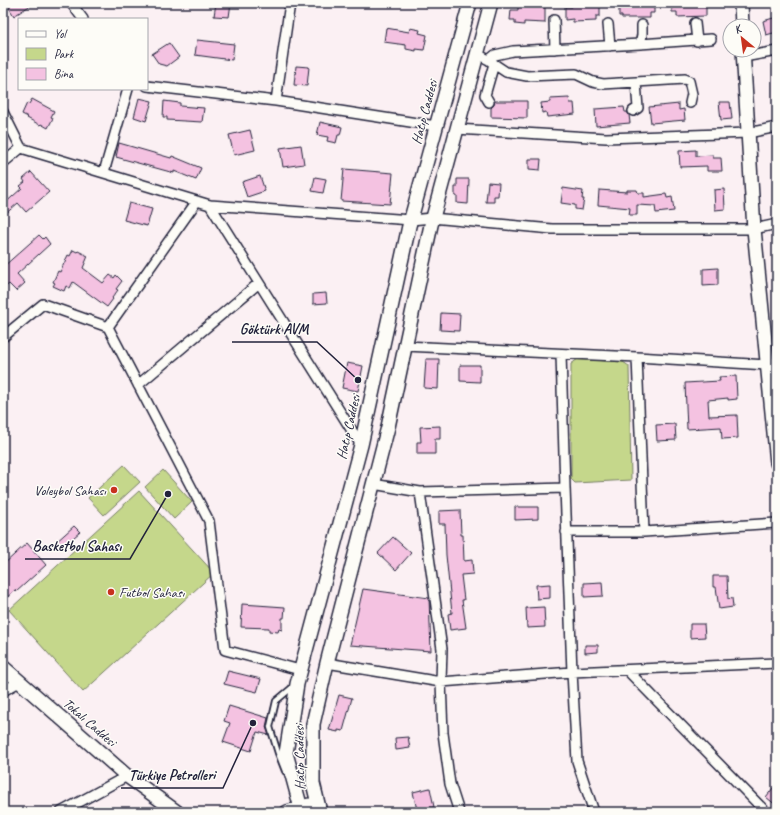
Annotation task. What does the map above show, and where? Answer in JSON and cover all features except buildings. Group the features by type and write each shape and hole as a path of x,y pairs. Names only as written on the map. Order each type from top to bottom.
{"main road":[{"name":"Hatıp Caddesi","path":"301,811 286,753 297,684 361,446 411,220 470,3"},
{"name":"Hatıp Caddesi","path":"319,807 313,783 312,724 388,427 432,218 491,3"},
{"path":"741,3 742,18"},
{"path":"744,58 754,229 772,364 777,463"},
{"name":"Tokalı Caddesi","path":"3,667 127,776 169,810"},
{"path":"287,812 319,807"}],"street":[{"path":"71,3 81,18"},
{"path":"276,102 290,3"},
{"path":"554,20 555,49"},
{"path":"695,23 697,40"},
{"path":"608,24 610,46"},
{"path":"640,44 642,25"},
{"path":"489,102 486,95 492,62 495,55 513,51 712,39"},
{"path":"762,52 777,51"},
{"path":"477,54 506,72 526,76 576,74 593,82 603,84 685,80 689,81 692,94 690,103"},
{"path":"633,111 638,108 636,82"},
{"path":"148,86 276,102 436,126"},
{"path":"104,172 128,90"},
{"path":"3,112 21,148 210,205 411,220 432,218 552,229 754,229 777,224"},
{"path":"456,129 606,138 748,133 777,127"},
{"path":"3,163 21,148"},
{"path":"108,327 197,201"},
{"path":"210,205 361,446"},
{"path":"138,385 259,283"},
{"path":"3,337 43,304 108,327 209,521 225,650 300,670"},
{"path":"405,346 772,364"},
{"path":"561,354 566,532 577,761 594,812"},
{"path":"637,358 644,532"},
{"path":"373,484 420,492 565,488"},
{"path":"420,492 442,649 441,682 444,733 450,784 459,812"},
{"path":"566,532 644,532 777,523"},
{"path":"327,663 441,682 572,672 777,662"},
{"path":"627,670 766,812"},
{"path":"3,691 19,682"},
{"path":"61,812 127,776"}],"lane":[{"path":"297,684 276,701 270,728 278,753 301,811"}],"green space":[{"path":"578,359 623,362 629,366 631,480 575,483 571,479 571,364"},
{"name":"Voleybol Sahası","path":"124,465 140,482 104,515 88,498"},
{"path":"163,470 192,502 174,519 145,487"},
{"name":"Futbol Sahası","path":"139,491 214,573 83,692 9,610"}],"place":[{"name":"Göktürk AVM","path":"358,380"},
{"name":"Voleybol Sahası","path":"114,490"},
{"name":"Basketbol Sahası","path":"168,494"},
{"name":"Futbol Sahası","path":"111,592"},
{"name":"Türkiye Petrolleri","path":"253,723"}]}
